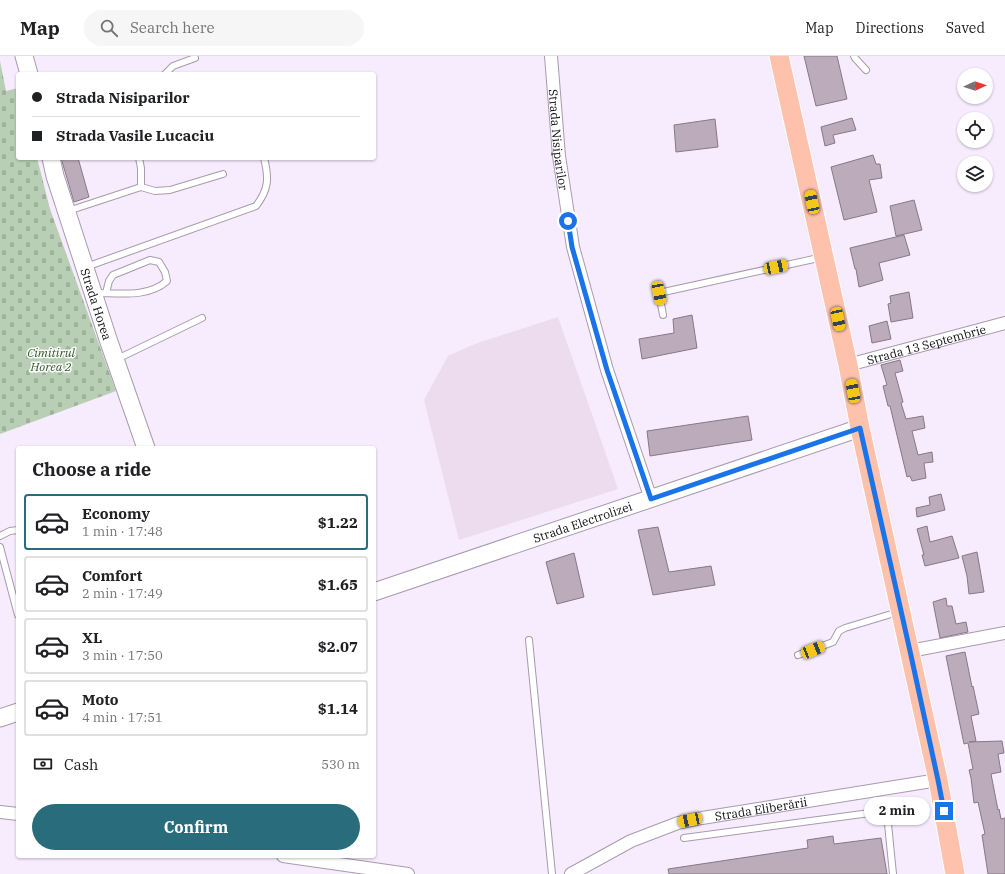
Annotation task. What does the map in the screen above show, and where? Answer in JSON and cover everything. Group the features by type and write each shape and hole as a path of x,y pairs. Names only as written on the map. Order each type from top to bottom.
{"main road":[{"path":"779,56 938,780 955,874"}],"street":[{"path":"24,56 28,72"},
{"name":"Strada Nisiparilor","path":"551,56 559,156 572,247 607,370 651,499"},
{"name":"Strada Horea","path":"52,160 85,267 100,293 115,360 145,446"},
{"name":"Strada 13 Septembrie","path":"848,365 1005,323"},
{"name":"Strada Electrolizei","path":"376,591 860,428"},
{"path":"910,651 1005,633"},
{"path":"0,718 16,713"},
{"name":"Strada Eliberării","path":"570,874 632,841 678,823 938,780"},
{"path":"0,812 16,814"},
{"path":"301,858 408,874"}],"lane":[{"path":"854,56 866,70"},
{"path":"167,72 173,66 195,58"},
{"path":"139,160 141,187"},
{"path":"85,267 256,206 264,196 267,183 267,170 264,160"},
{"path":"67,212 141,187 154,191 170,190 223,174"},
{"path":"663,315 659,293 824,257"},
{"path":"150,260 159,262 165,272 167,281 161,286 143,293 100,293 113,275 150,260"},
{"path":"115,360 202,318"},
{"path":"0,536 10,531 16,530"},
{"path":"0,547 16,607"},
{"path":"798,655 833,642 839,631 844,628 901,612"},
{"path":"529,640 552,874"},
{"path":"684,838 870,812 878,814 884,818 888,824 893,874"}],"shaded area":[{"path":"558,317 618,489 459,540 424,400 448,356 475,344"}],"green space":[{"name":"Cimitirul Horea 2","path":"0,61 6,91 16,88 16,160 38,160 50,209 116,391 0,434"}],"building":[{"path":"804,56 837,56 847,99 816,106"},
{"path":"852,118 856,130 833,135 835,143 825,146 821,127"},
{"path":"715,119 718,147 676,152 674,125"},
{"path":"873,155 876,164 880,164 882,178 869,180 877,212 844,220 831,167"},
{"path":"62,160 79,160 89,197 74,202"},
{"path":"914,200 922,230 896,236 890,206"},
{"path":"904,235 910,255 879,263 883,280 859,287 850,248"},
{"path":"909,292 913,318 891,322 888,304 891,303 890,296"},
{"path":"692,315 697,348 642,359 639,339 674,333 673,319"},
{"path":"887,321 891,339 872,343 869,326"},
{"path":"900,360 903,371 895,373 906,419 923,416 925,428 912,431 918,455 932,452 933,462 924,463 926,478 912,481 910,476 907,477 890,406 888,406 883,386 887,385 881,365"},
{"path":"748,416 752,440 650,456 647,431"},
{"path":"941,494 945,510 917,517 916,508 930,505 929,497"},
{"path":"927,526 930,542 952,536 959,558 925,566 922,555 924,555 917,529"},
{"path":"658,527 669,572 711,566 715,585 653,595 638,530"},
{"path":"977,552 984,592 969,594 967,576 962,556"},
{"path":"574,553 584,597 557,604 546,562"},
{"path":"946,598 947,606 952,606 956,624 966,622 968,632 940,638 933,602"},
{"path":"965,652 979,714 971,716 976,741 969,742 1002,741 1004,753 998,754 1001,772 991,774 998,810 999,809 1001,819 1005,818 1005,874 988,874 982,835 985,834 978,802 974,803 969,770 973,769 968,743 964,744 946,656"},
{"path":"833,836 834,844 881,838 887,874 669,874 668,869 808,848 807,840"}],"route":[{"path":"568,221 572,247 607,370 651,499 860,428 944,811"}]}
